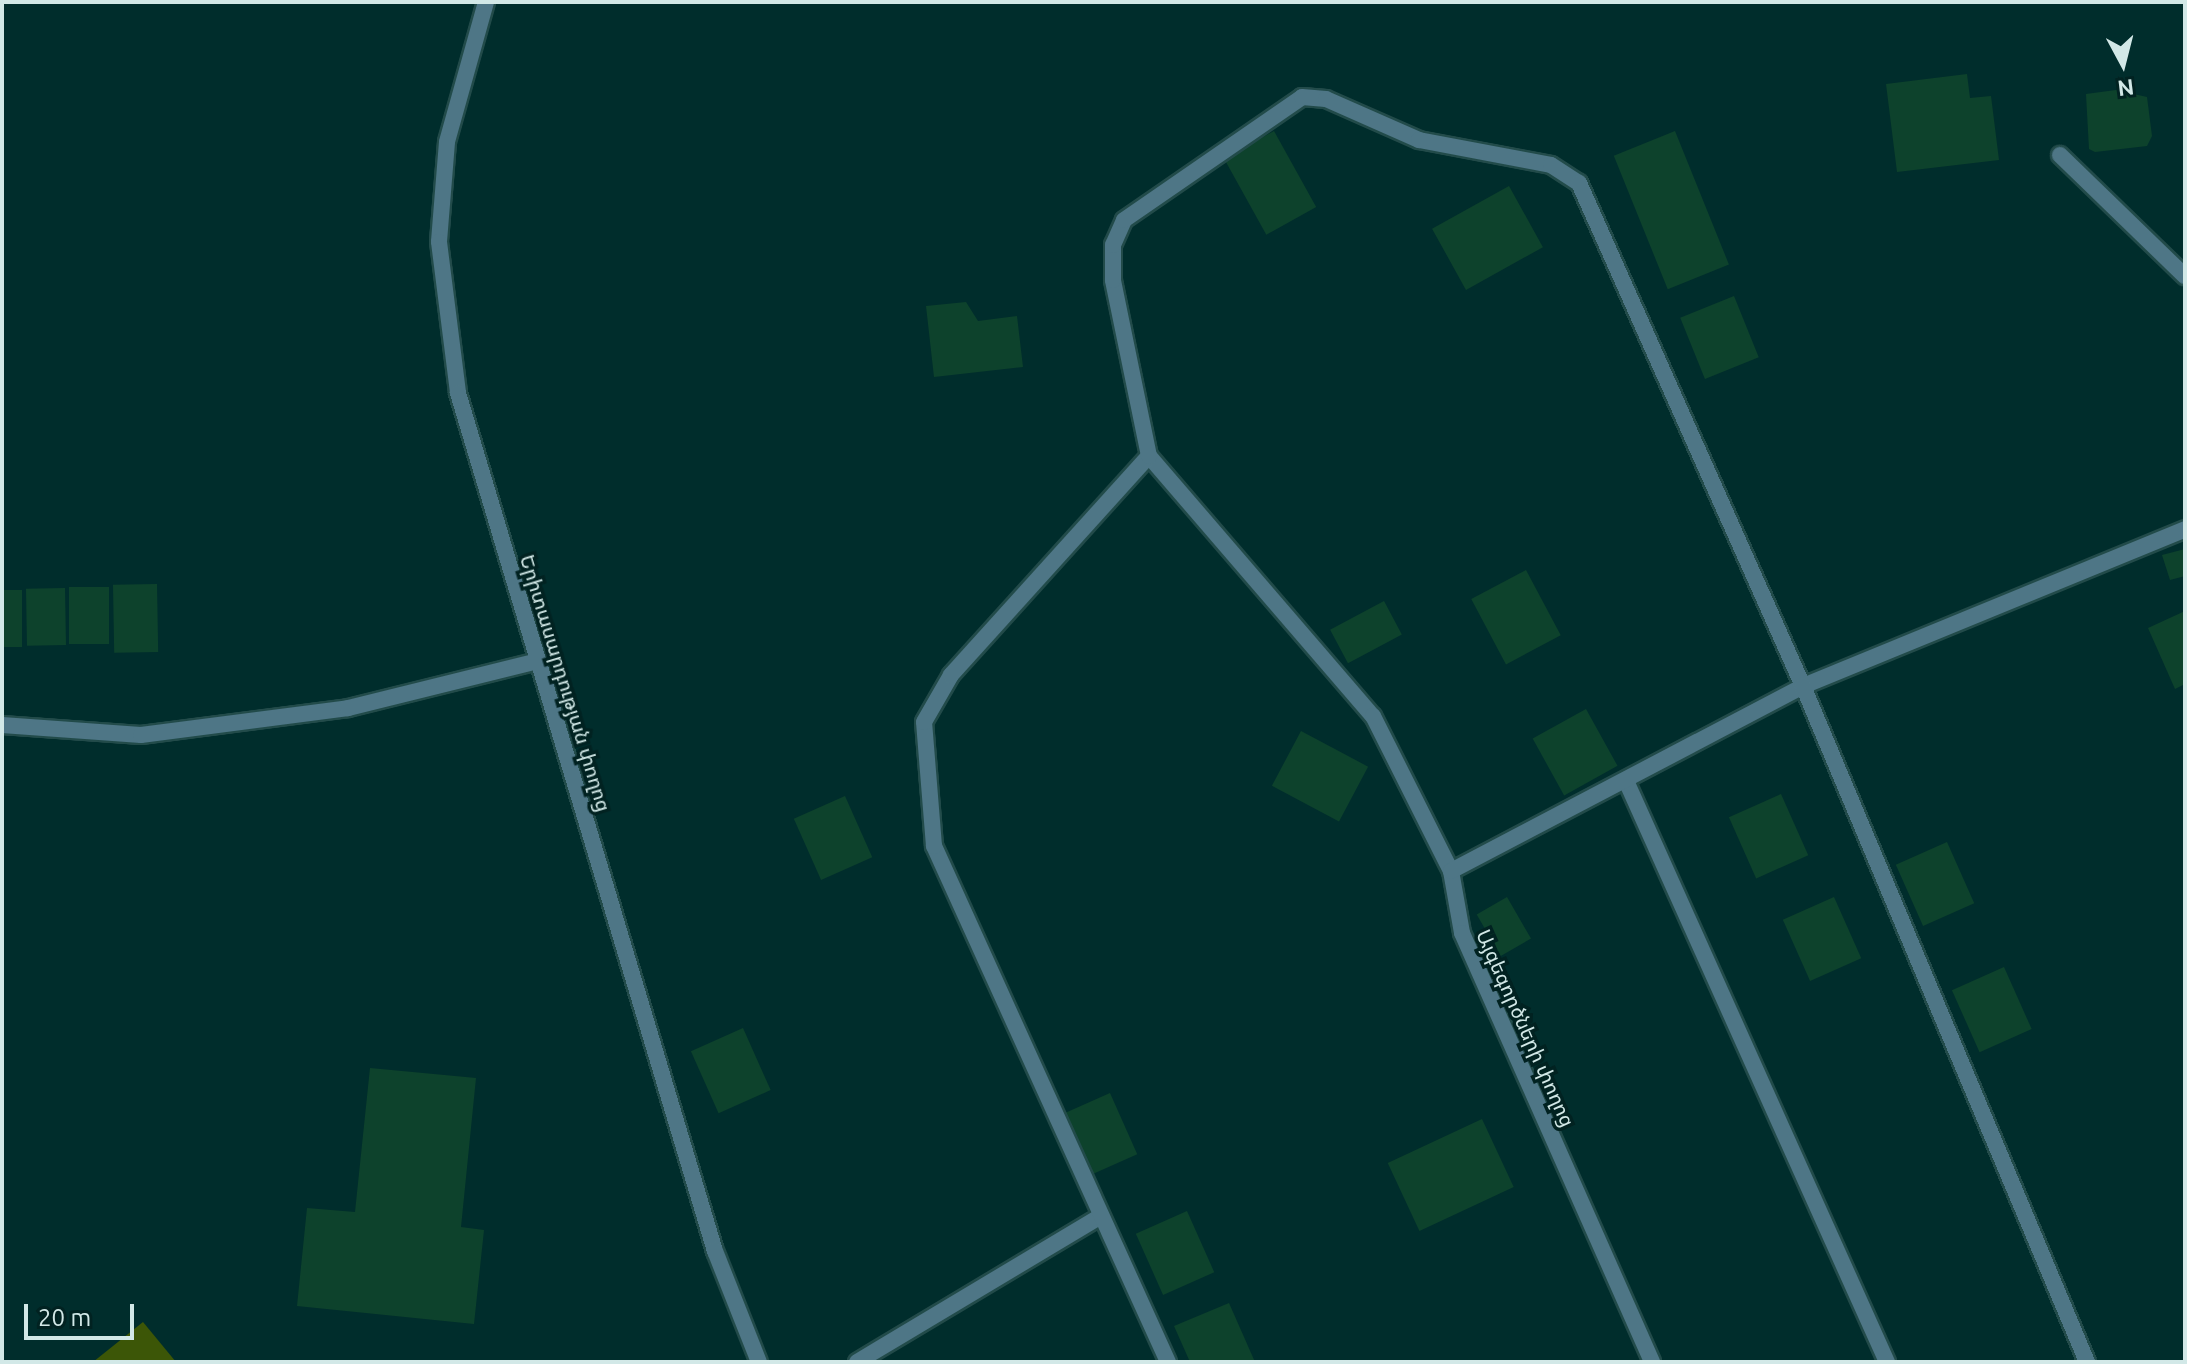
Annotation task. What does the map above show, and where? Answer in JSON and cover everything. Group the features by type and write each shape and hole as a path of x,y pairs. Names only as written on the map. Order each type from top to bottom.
{"street":[{"name":"Երիտասարդության փողոց","path":"486,2 447,142 439,242 458,393 715,1251 759,1362"},
{"path":"1168,1362 934,846 924,722 951,675 1149,456 1113,280 1113,245 1124,220 1302,97 1326,99 1419,140 1551,165 1579,183 1803,686 2087,1362"},
{"path":"2060,155 2185,276"},
{"name":"Այգեգործների փողոց","path":"1149,456 1373,716 1451,871 1462,933 1652,1362"},
{"path":"1451,871 1627,783 1803,686 2185,529"},
{"path":"2,725 141,735 348,708 538,661"},
{"path":"1627,783 1887,1362"},
{"path":"857,1362 1101,1216"}],"green space":[{"path":"143,1322 176,1362 93,1362"}],"building":[{"path":"1967,74 1970,98 1991,96 1999,160 1897,172 1886,84"},
{"path":"2116,90 2147,97 2152,136 2147,146 2095,152 2089,149 2086,94"},
{"path":"1274,131 1316,207 1266,235 1224,159"},
{"path":"1675,131 1729,265 1668,289 1614,156"},
{"path":"1509,186 1543,247 1466,290 1432,229"},
{"path":"1734,296 1759,357 1705,379 1680,318"},
{"path":"966,302 978,321 1017,316 1023,367 934,377 926,306"},
{"path":"2185,549 2185,576 2170,580 2162,555"},
{"path":"1526,570 1561,635 1506,664 1471,599"},
{"path":"157,584 158,652 114,653 113,585"},
{"path":"69,587 109,587 109,644 69,644"},
{"path":"65,588 66,645 27,646 26,589"},
{"path":"2,590 22,590 22,647 2,647"},
{"path":"1384,601 1402,635 1348,663 1330,630"},
{"path":"2185,611 2185,684 2175,689 2148,628"},
{"path":"1586,709 1618,766 1564,795 1533,739"},
{"path":"1301,731 1368,767 1339,821 1272,786"},
{"path":"1781,794 1808,855 1756,878 1729,817"},
{"path":"845,796 872,857 821,880 794,819"},
{"path":"1947,842 1974,903 1923,926 1896,865"},
{"path":"1507,897 1531,939 1501,956 1477,914"},
{"path":"1834,897 1861,958 1810,981 1783,920"},
{"path":"2004,967 2032,1029 1980,1052 1952,990"},
{"path":"743,1028 771,1090 719,1113 691,1051"},
{"path":"370,1068 476,1078 461,1227 484,1230 474,1324 297,1306 307,1208 355,1212"},
{"path":"1110,1093 1137,1154 1086,1177 1059,1116"},
{"path":"1482,1119 1514,1187 1419,1231 1388,1163"},
{"path":"1187,1211 1214,1272 1163,1295 1136,1234"},
{"path":"1229,1303 1255,1362 1190,1362 1174,1326"}]}
